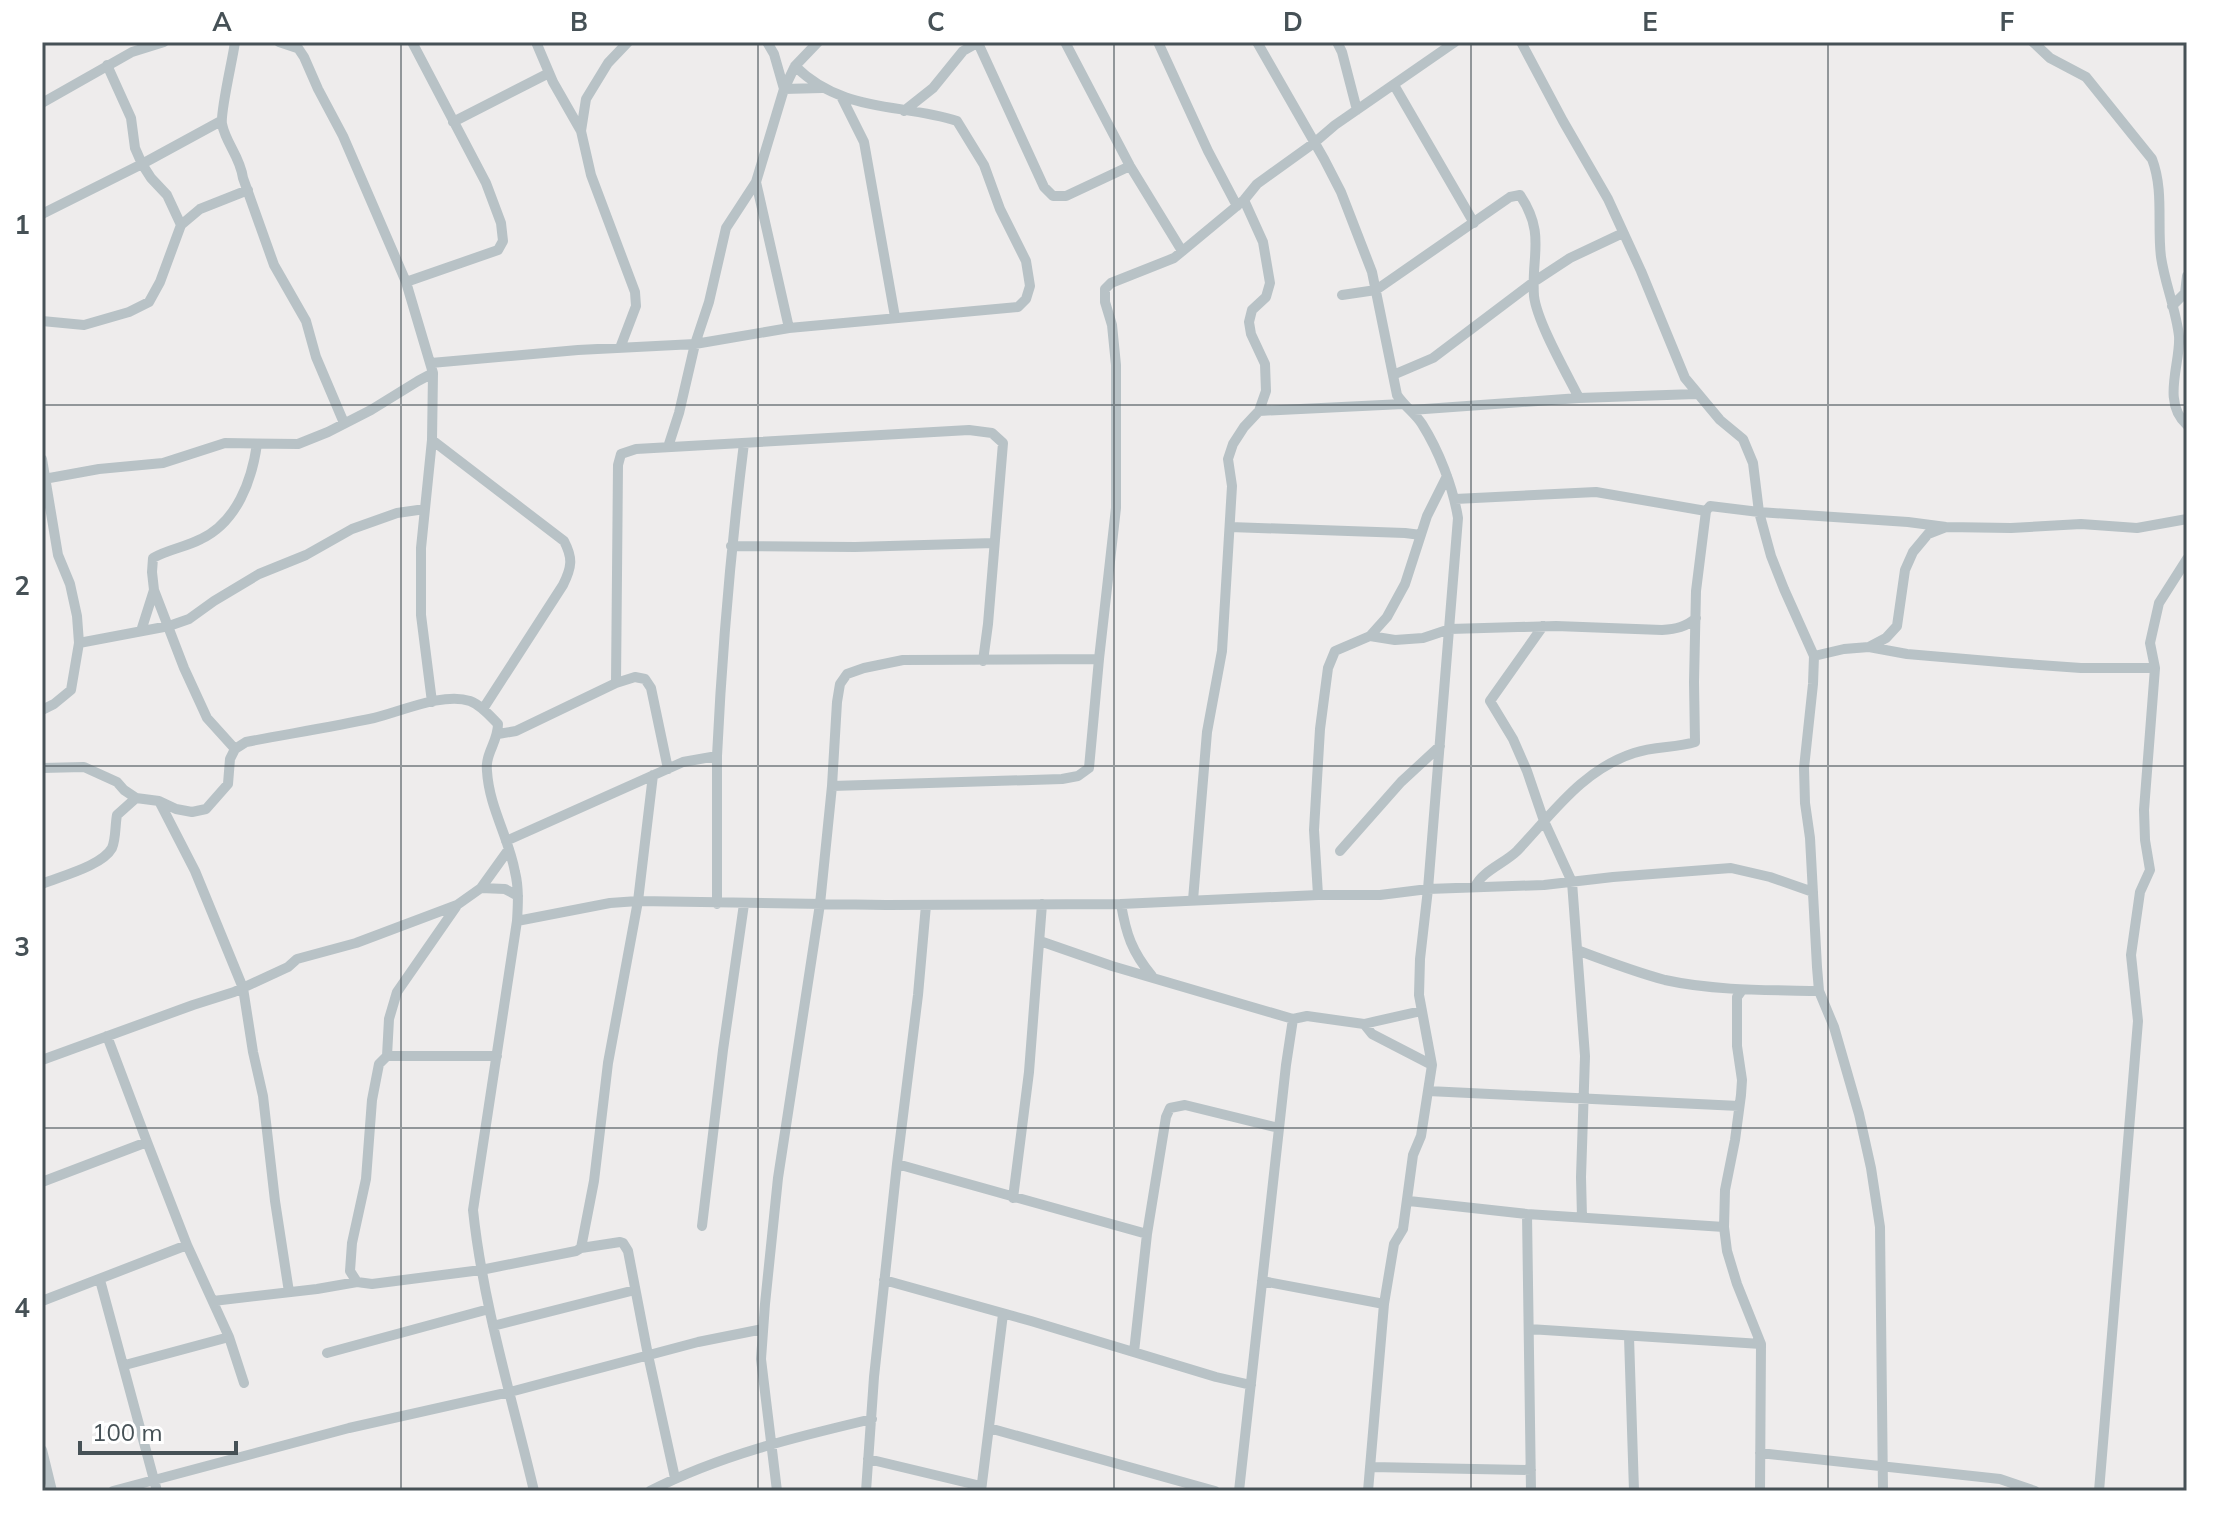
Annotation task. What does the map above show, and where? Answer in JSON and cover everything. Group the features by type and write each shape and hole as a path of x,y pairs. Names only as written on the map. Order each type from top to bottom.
{"street":[{"path":"42,103 132,52 164,42"},
{"path":"235,42 221,121 241,162 243,178 274,265 306,321 326,384 344,423"},
{"path":"279,42 295,45 304,57 343,136 406,282 432,368 432,440 421,548 421,615 432,702"},
{"path":"406,282 498,250 503,241 501,223 486,183 412,42"},
{"path":"536,42 581,131 591,175 635,292 636,306 620,348"},
{"path":"581,131 586,99 608,63 628,42"},
{"path":"767,42 774,54 784,89"},
{"path":"668,447 709,302 726,228 756,182 784,89 795,66 818,42"},
{"path":"904,111 933,88 963,51 979,42 1044,187 1053,196 1066,196 1130,166"},
{"path":"1065,42 1130,166 1182,251"},
{"path":"1158,42 1208,151 1263,242 1270,283 1266,297 1252,310 1249,322 1251,334 1265,364 1266,391 1259,411 1233,444 1228,459 1232,486 1222,651 1207,732 1193,900"},
{"path":"1257,42 1341,192 1372,272 1397,395 1421,423 1447,476 1458,518 1420,959 1421,1011 1432,1065 1421,1136 1413,1155 1409,1201 1403,1229 1394,1244 1384,1304 1368,1491"},
{"path":"1337,42 1357,110"},
{"path":"832,786 1062,779 1078,776 1089,768 1116,508 1116,365 1105,289 1111,283 1174,258 1240,203 1257,184 1455,42"},
{"path":"1521,42 1608,199 1685,378 1720,420 1743,439 1753,463 1759,512 1784,589 1814,656 1804,768 1819,991 1834,1027 1859,1114 1880,1227 1883,1491"},
{"path":"2033,42 2050,58 2086,77 2152,159 2158,173 2161,258 2180,348 2174,368 2176,406 2187,425"},
{"path":"107,65 131,118 135,148 142,164 167,195 181,225"},
{"path":"44,479 99,469 163,463 225,443 298,444 371,410 432,368 620,348 695,344 789,328 1018,307 1026,299 1030,286 1026,261 1000,209 984,165 957,121 860,103 825,88 795,66"},
{"path":"453,122 549,73"},
{"path":"1394,85 1474,223"},
{"path":"784,89 825,88"},
{"path":"841,96 864,142 895,317"},
{"path":"42,214 221,121"},
{"path":"756,182 789,328"},
{"path":"42,321 84,325 129,312 149,302 160,282 181,225 200,209 248,190"},
{"path":"1342,295 1376,290 1510,197 1520,195 1536,226 1534,298 1555,351 1579,398"},
{"path":"1393,375 1433,358 1570,258 1623,233"},
{"path":"2172,306 2185,293 2187,276"},
{"path":"1259,411 1696,394"},
{"path":"616,683 618,465 621,454 636,449 668,447 969,430 992,433 1003,443 983,661"},
{"path":"432,440 564,541 571,556 571,569 563,585 483,709"},
{"path":"717,904 717,756 722,645 744,443"},
{"path":"141,631 154,590 153,558 203,539 230,515 245,492 257,444"},
{"path":"42,459 58,555 70,584 77,616 79,643 71,690 42,710"},
{"path":"1318,895 1314,830 1320,729 1328,668 1335,651 1370,636 1387,617 1405,584 1427,516 1447,476"},
{"path":"1455,499 1596,492 1706,511"},
{"path":"1475,887 1486,874 1514,854 1589,775 1635,752 1695,742 1696,591 1706,511 1710,506 1946,527 2011,528 2081,524 2137,528 2187,519"},
{"path":"79,643 169,626 189,619 259,574 306,555 352,529 397,513 425,509"},
{"path":"1230,527 1421,535"},
{"path":"1869,647 1886,638 1897,626 1905,570 1913,552 1928,534 1946,527"},
{"path":"731,546 855,547 994,543"},
{"path":"2099,1491 2138,1021 2131,955 2140,892 2150,870 2144,810 2155,668 2150,643 2159,603 2187,559"},
{"path":"154,590 207,718 235,749"},
{"path":"1370,636 1395,640 1423,638 1450,629 1543,626 1662,630 1677,629 1696,618"},
{"path":"1543,626 1490,701 1513,739 1544,821 1572,882 1585,1056 1582,1217"},
{"path":"1662,630 1695,645"},
{"path":"1814,656 1869,647 1907,654 2026,664 2155,668"},
{"path":"777,1491 761,1359 763,1329 778,1178 820,904 840,684 847,674 903,660 1099,659"},
{"path":"42,768 84,767 117,782 136,798 159,801 192,812 206,809 228,784 230,759 235,749 246,742 375,718 455,699 470,701 483,709 498,729 516,731 635,677 645,679 651,688 668,769"},
{"path":"498,729 487,757 487,774 493,804 515,872 517,921 473,1210 489,1309 534,1491"},
{"path":"1340,851 1401,782 1440,746"},
{"path":"42,1060 243,988 288,967 297,959 356,943 457,905 481,888 507,845 683,762 717,756"},
{"path":"581,1248 594,1181 608,1063 638,901 653,775"},
{"path":"42,884 105,856 113,845 117,815 136,798"},
{"path":"159,801 195,871 243,988 263,1096 289,1292"},
{"path":"517,921 610,903 638,901 717,904 1121,904 1380,895 1428,889 1544,885 1731,868 1813,892"},
{"path":"481,888 505,889 518,896"},
{"path":"702,1226 744,904"},
{"path":"1013,1198 1029,1072 1042,904"},
{"path":"1121,904 1126,935 1140,962 1153,977"},
{"path":"357,1282 350,1271 352,1243 366,1179 372,1100 379,1064 387,1056 389,1019 397,992 457,905"},
{"path":"866,1491 884,1280 926,905"},
{"path":"1040,941 1112,966 1293,1019 1307,1016 1364,1024 1421,1011"},
{"path":"1577,950 1668,980 1742,990 1819,991"},
{"path":"1742,990 1737,997 1737,1046 1742,1080 1725,1190 1724,1227 1727,1251 1737,1284 1761,1344 1760,1491"},
{"path":"1239,1491 1293,1019"},
{"path":"1364,1024 1372,1034 1432,1065"},
{"path":"107,1036 187,1245 229,1337 244,1383"},
{"path":"387,1056 497,1056"},
{"path":"1428,1091 1739,1106"},
{"path":"1134,1352 1147,1234 1170,1108 1185,1105 1279,1128"},
{"path":"42,1182 147,1142"},
{"path":"897,1164 1147,1234"},
{"path":"1409,1201 1527,1214 1724,1227"},
{"path":"1527,1214 1531,1491"},
{"path":"213,1301 481,1270 581,1248 623,1243 628,1251 675,1478"},
{"path":"42,1301 187,1245"},
{"path":"100,1280 157,1491"},
{"path":"884,1280 1251,1385"},
{"path":"1262,1281 1384,1304"},
{"path":"493,1326 635,1290"},
{"path":"327,1353 489,1309"},
{"path":"868,1459 981,1489 1003,1314"},
{"path":"113,1491 324,1434 510,1392 698,1342 763,1329"},
{"path":"1529,1329 1761,1344"},
{"path":"125,1365 229,1337"},
{"path":"1629,1337 1634,1491"},
{"path":"650,1491 675,1478 771,1443 872,1419"},
{"path":"989,1428 1215,1491"},
{"path":"42,1450 52,1491"},
{"path":"1760,1453 2000,1479 2035,1491"},
{"path":"1371,1467 1531,1470"}]}
